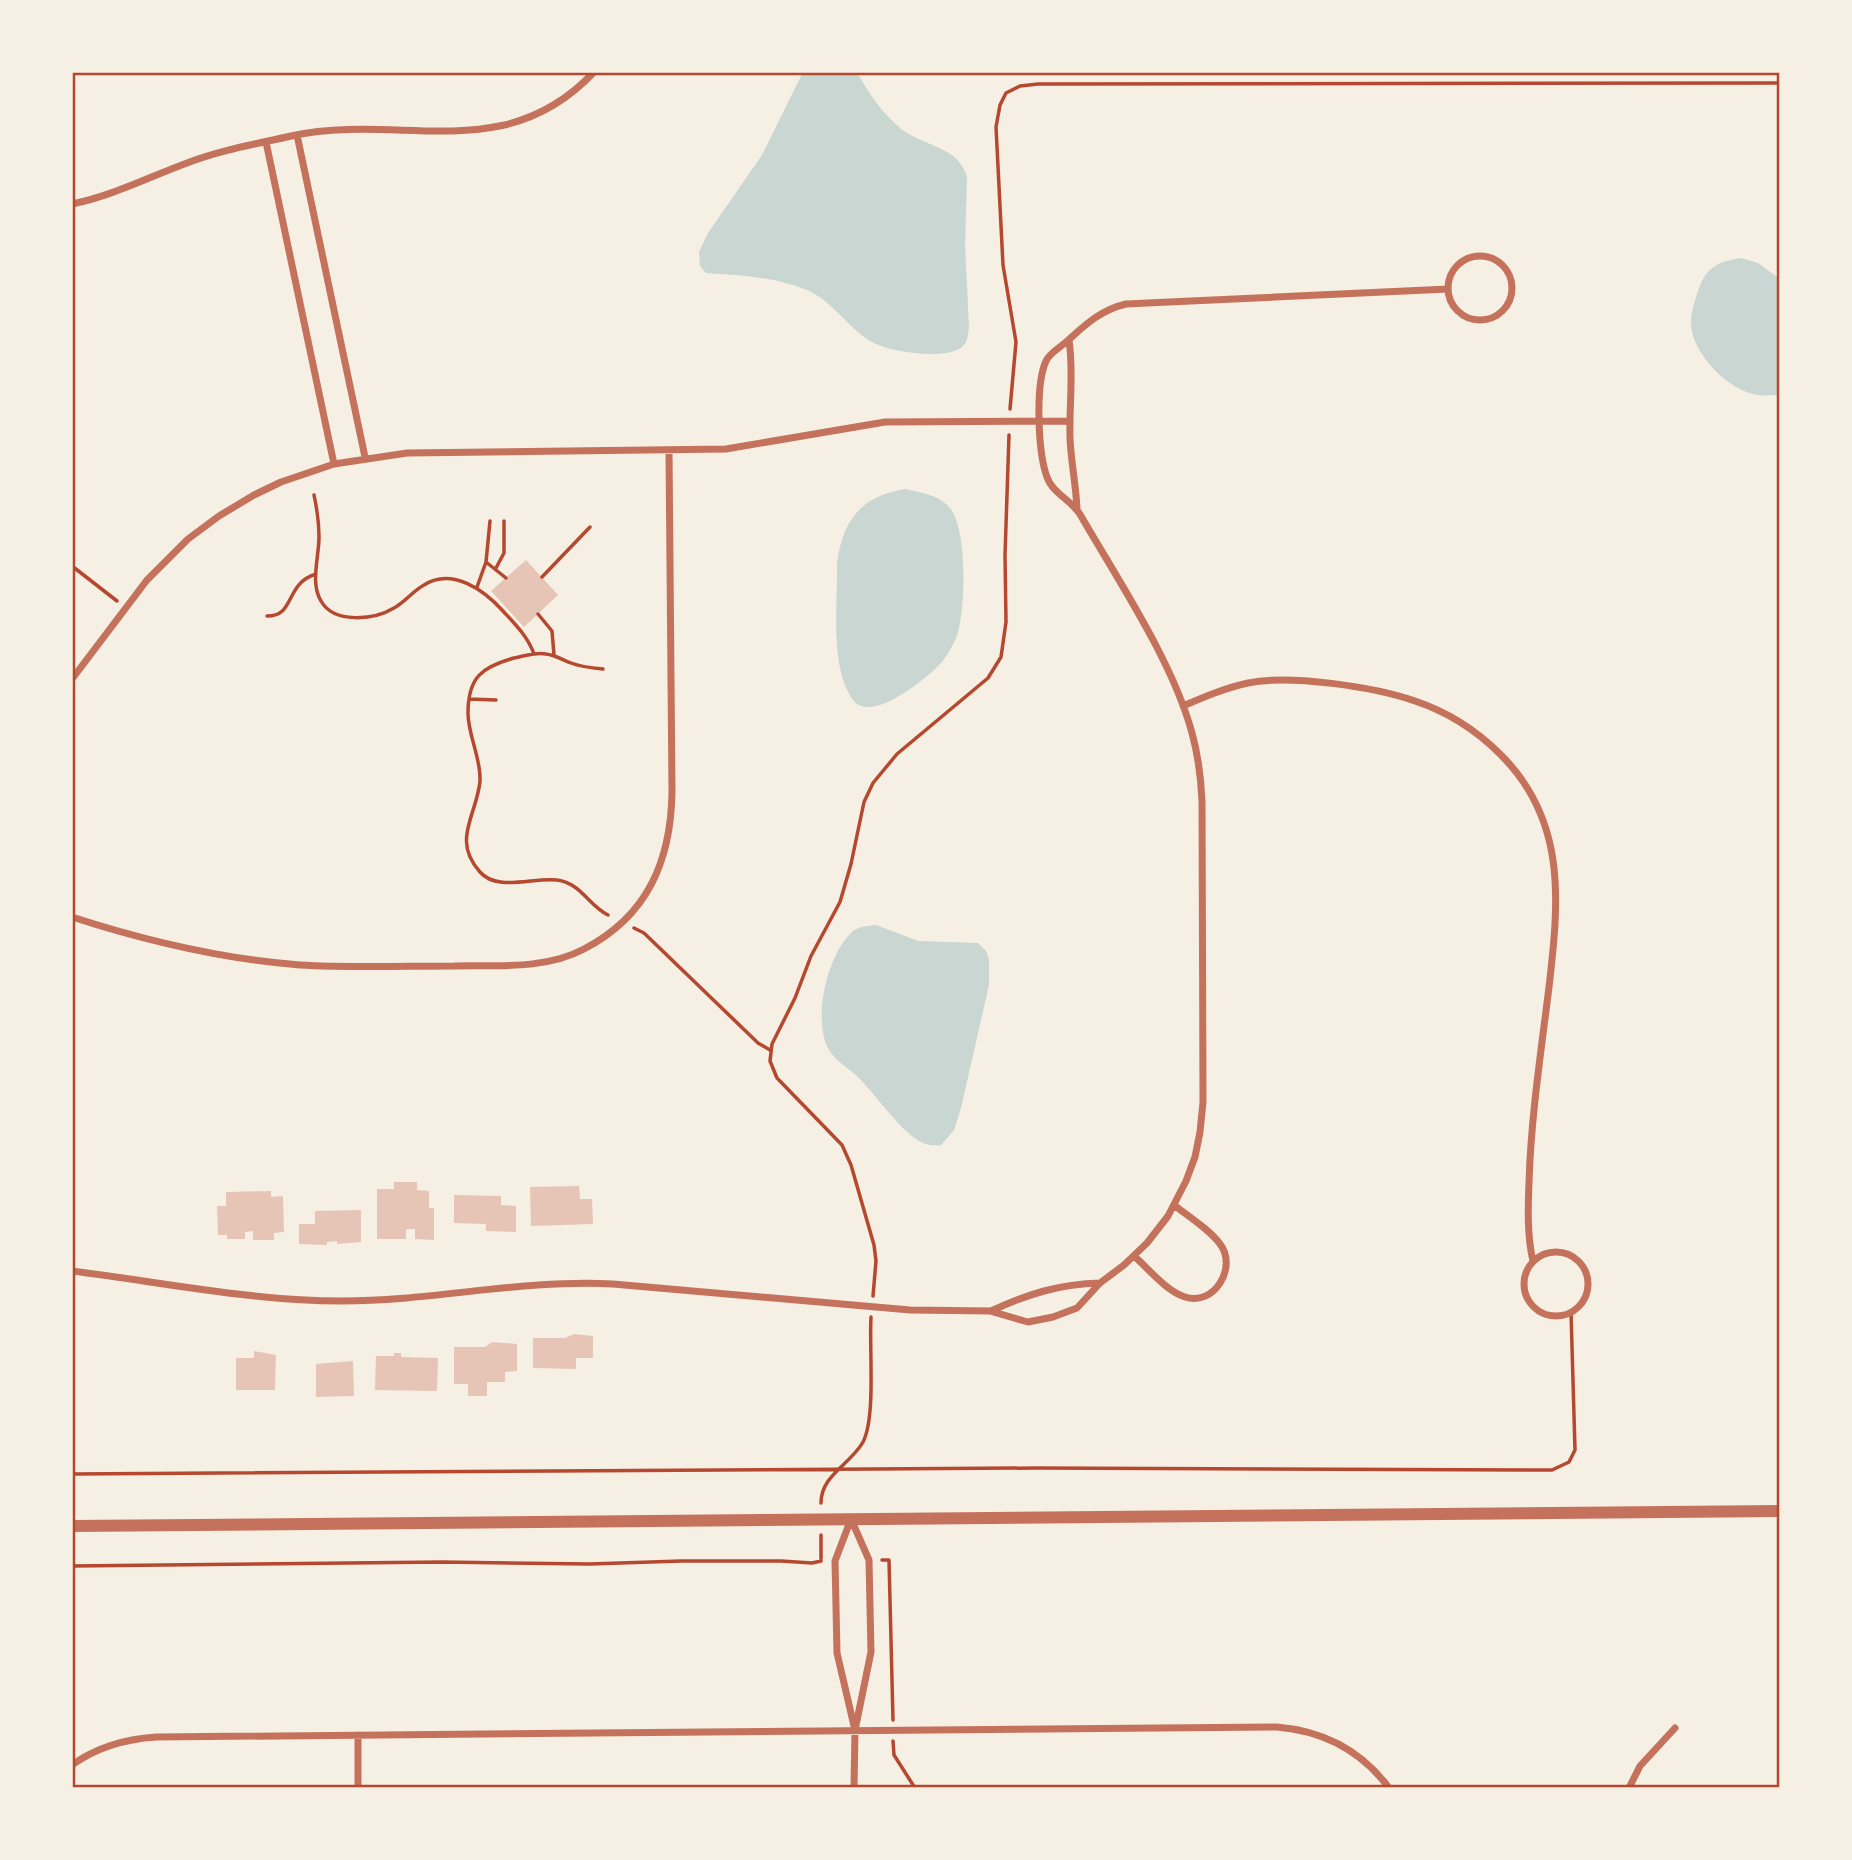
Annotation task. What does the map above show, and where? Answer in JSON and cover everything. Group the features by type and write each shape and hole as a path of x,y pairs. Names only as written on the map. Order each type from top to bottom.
{"street":[{"path":"72,205 206,156 296,135 343,129 463,132 492,128 527,118 552,105 575,90 594,72"},
{"path":"296,135 365,457"},
{"path":"266,142 334,464"},
{"path":"1482,256 1502,264 1512,282 1509,303 1503,312 1483,320 1473,320 1455,308 1448,289 1454,268 1462,261 1482,256"},
{"path":"72,1271 309,1300 378,1300 564,1282 910,1310 990,1311 1028,1322 1043,1320 1077,1308 1158,1230 1174,1205 1195,1157 1203,1102 1202,801 1196,746 1183,706 1156,648 1077,509 1049,484 1044,467 1040,421 1042,383 1047,359 1084,325 1104,312 1134,302 1448,289"},
{"path":"1069,340 1073,366 1070,421 1077,509"},
{"path":"72,679 125,607 166,559 219,516 272,486 334,464 365,457 434,452 739,448 885,422 1070,421"},
{"path":"72,917 137,937 204,953 316,965 386,967 532,964 576,953 603,937 633,909 653,882 664,858 670,827 669,451"},
{"path":"1183,706 1237,686 1263,680 1298,681 1384,692 1427,704 1454,717 1493,747 1522,780 1546,828 1553,851 1557,889 1555,937 1530,1145 1528,1225 1533,1261 1524,1279 1527,1298 1541,1312 1551,1315 1570,1312 1585,1298 1588,1289 1585,1269 1579,1261 1561,1252 1551,1252 1533,1261"},
{"path":"1134,1256 1171,1289 1185,1297 1202,1297 1218,1286 1226,1267 1223,1250 1215,1239 1174,1205"},
{"path":"990,1311 1024,1296 1071,1283 1100,1283"},
{"path":"72,1526 1780,1511"},
{"path":"851,1519 869,1560 871,1652 855,1730 854,1788"},
{"path":"851,1519 835,1561 837,1653 855,1730"},
{"path":"1629,1788 1640,1766 1675,1728"},
{"path":"72,1765 105,1747 145,1738 855,1730 1295,1729 1321,1735 1351,1750 1369,1765 1389,1788"},
{"path":"358,1734 358,1788"}],"path":[{"path":"1010,400 1016,342 1003,265 996,136 1000,105 1004,95 1012,89 1038,84 1780,83"},
{"path":"874,1283 874,1245 847,1154 835,1136 777,1078 770,1061 770,1050 795,998 811,956 841,902 864,802 873,783 897,754 988,678 1001,657 1006,622 1005,555 1009,446"},
{"path":"314,495 319,538 316,589 323,604 335,614 349,617 389,611 422,585 437,579 452,580 477,587 489,596 513,622 534,654"},
{"path":"477,587 486,562 490,521"},
{"path":"496,568 504,554 504,521"},
{"path":"542,577 590,527"},
{"path":"486,562 506,578"},
{"path":"72,566 125,607"},
{"path":"267,616 283,611 298,582 316,574"},
{"path":"538,614 552,631 554,656"},
{"path":"598,910 580,890 569,883 546,879 495,881 485,877 472,862 467,851 466,837 480,779 468,718 469,699 475,680 487,667 534,654 554,656 575,665 603,668"},
{"path":"469,699 495,700"},
{"path":"644,933 758,1042 770,1050"},
{"path":"72,1474 839,1469 1558,1469 1569,1462 1575,1450 1570,1312"},
{"path":"821,1495 824,1486 856,1453 867,1432 871,1326"},
{"path":"889,1560 893,1706"},
{"path":"72,1566 821,1561"},
{"path":"893,1749 915,1788"}],"shaded area":[{"path":"803,72 857,72 876,102 900,128 948,152 962,166 967,177 965,246 969,327 966,342 956,351 919,354 882,346 865,337 825,301 807,290 770,279 706,273 700,266 699,252 708,233 762,155"},
{"path":"1741,258 1758,263 1780,279 1780,395 1747,392 1724,379 1705,359 1693,336 1692,314 1703,280 1716,265"},
{"path":"905,489 940,500 949,507 955,517 960,532 963,571 959,626 946,656 922,680 884,703 872,707 861,706 853,700 845,686 838,652 837,563 840,548 844,534 857,512 877,497"},
{"path":"876,925 918,941 978,943 986,951 989,960 989,985 961,1108 954,1130 941,1145 925,1144 909,1133 857,1076 838,1061 829,1050 824,1037 822,1006 835,957 842,943 854,931"}],"building":[{"path":"526,560 558,595 524,627 491,591"},
{"path":"394,1182 417,1182 417,1190 429,1191 429,1208 434,1208 434,1240 415,1239 415,1229 406,1229 406,1239 377,1239 377,1189 394,1189"},
{"path":"579,1186 580,1199 592,1199 593,1224 531,1226 530,1187"},
{"path":"271,1191 271,1197 283,1196 284,1232 274,1233 274,1240 253,1240 253,1231 245,1232 245,1239 227,1239 227,1235 218,1235 217,1206 226,1206 226,1192"},
{"path":"454,1195 501,1196 501,1205 516,1206 516,1232 486,1231 486,1224 454,1223"},
{"path":"361,1210 361,1242 299,1244 299,1224 315,1224 315,1211"},
{"path":"574,1334 593,1336 593,1358 576,1358 576,1369 533,1368 533,1338 565,1338"},
{"path":"492,1342 517,1344 517,1371 505,1372 505,1382 487,1382 487,1396 468,1396 468,1384 454,1384 454,1347 485,1347"},
{"path":"254,1351 276,1355 275,1390 236,1390 236,1358 254,1358"},
{"path":"394,1353 401,1353 401,1357 438,1358 437,1391 375,1390 376,1356 394,1356"},
{"path":"353,1361 354,1396 316,1397 316,1364"}]}
